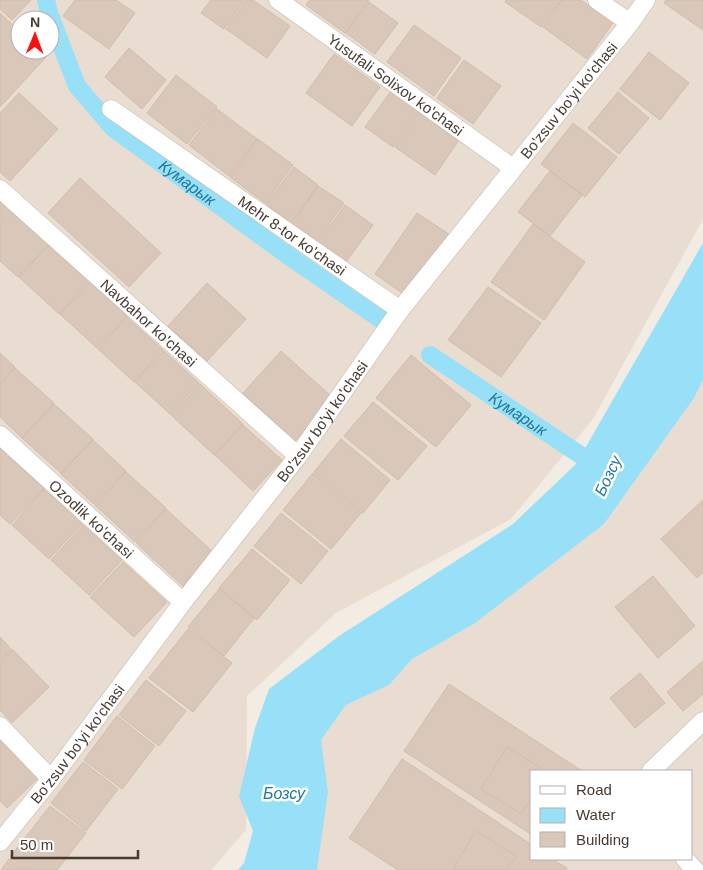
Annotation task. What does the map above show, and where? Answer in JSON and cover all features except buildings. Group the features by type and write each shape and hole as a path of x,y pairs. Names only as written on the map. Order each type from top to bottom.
{"street":[{"name":"Yusufali Solixov ko'chasi","path":"278,0 513,168"},
{"path":"598,0 630,22"},
{"name":"Bo'zsuv bo'yi ko'chasi","path":"0,842 51,779 183,602 298,456 400,310 646,0"},
{"name":"Mehr 8-tor ko'chasi","path":"111,109 400,310"},
{"name":"Navbahor ko'chasi","path":"0,189 298,456"},
{"name":"Ozodlik ko'chasi","path":"0,435 183,602"},
{"path":"652,770 703,721"},
{"path":"0,726 51,779"},
{"path":"686,860 695,870"}],"shaded area":[{"path":"0,0 703,0 703,219 593,419 511,519 336,613 247,696 246,830 211,870 0,870"},
{"path":"703,380 703,870 314,870 321,740 346,705 389,685 412,659 604,524 694,398"}],"water":[{"name":"Бозсу","path":"703,243 703,380 694,398 604,524 475,623 412,659 389,685 346,705 321,740 328,792 317,870 238,870 244,863 253,831 239,796 255,728 269,689 339,636 513,524 576,464"}],"waterway":[{"name":"Кумарык","path":"46,0 49,13 77,86 113,128 283,252 383,321"},
{"name":"Кумарык","path":"430,355 600,468"}]}
